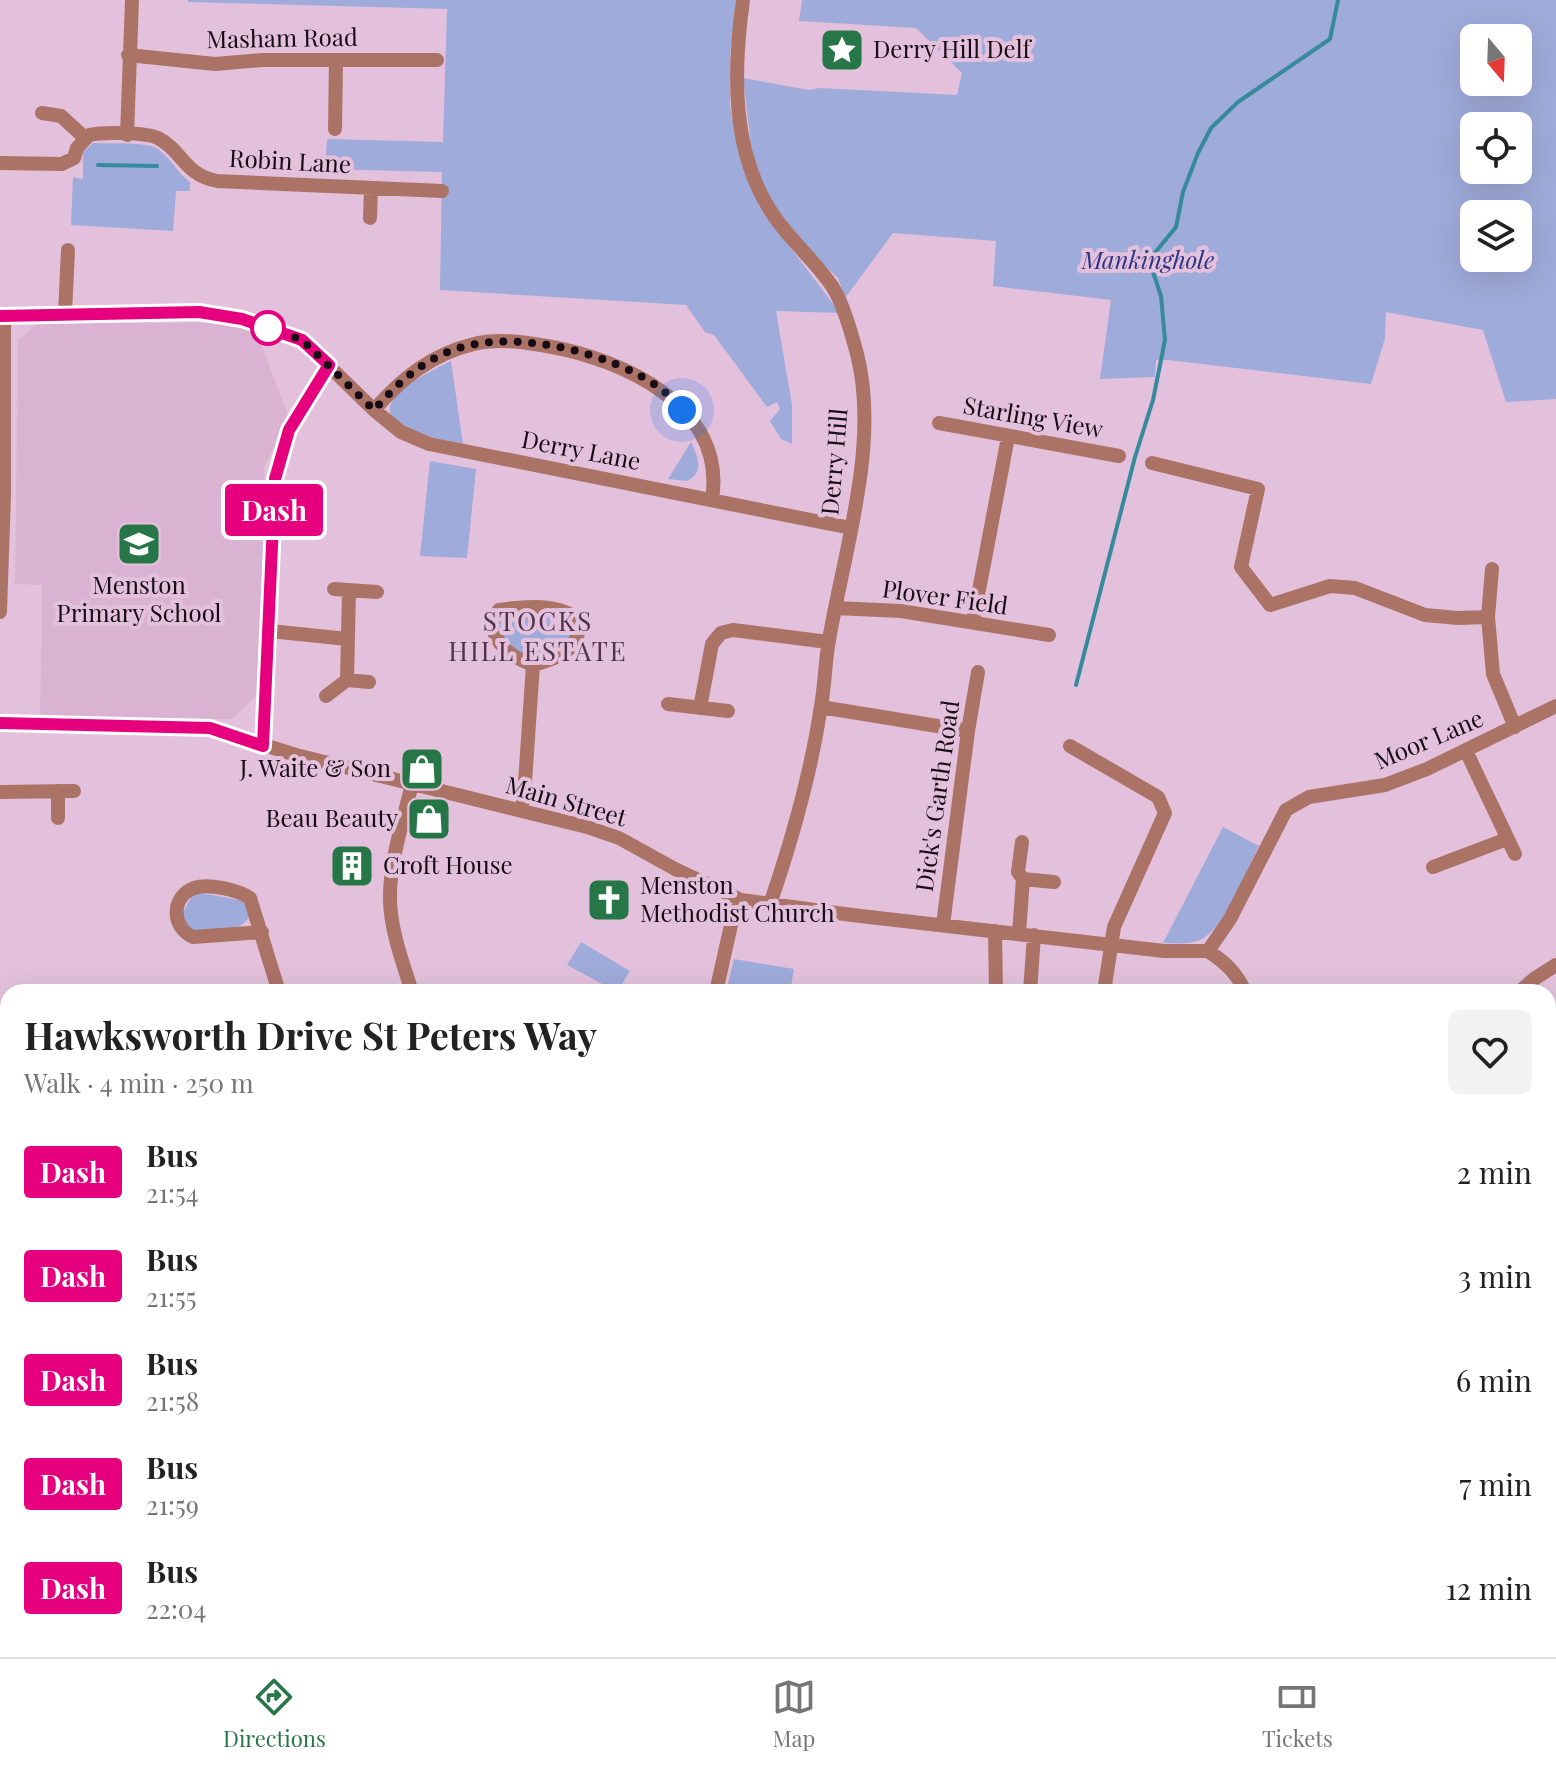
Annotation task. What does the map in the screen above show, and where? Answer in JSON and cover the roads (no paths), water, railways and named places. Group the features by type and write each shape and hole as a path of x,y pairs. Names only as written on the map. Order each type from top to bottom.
{"street":[{"path":"127,135 132,0"},
{"name":"Derry Hill","path":"743,0 739,27 737,106 750,168 773,216 833,288 857,354 865,423 851,528 828,642 821,707 790,848 770,904"},
{"name":"Masham Road","path":"128,55 215,64 262,60 437,60"},
{"path":"335,129 336,60"},
{"path":"0,163 62,164 74,158 85,138 61,116 42,113"},
{"name":"Robin Lane","path":"85,138 95,134 157,137 196,174 206,179 442,191"},
{"name":"Robin Lane","path":"370,218 371,188"},
{"path":"65,314 68,250"},
{"name":"Derry Lane","path":"2,316 199,312 242,319 302,340 374,410 401,432 429,444 851,528"},
{"path":"0,612 2,316"},
{"path":"374,410 409,374 429,361 477,343 530,343 589,356 639,376 661,389 682,410 695,426 706,449 715,481 712,499"},
{"path":"263,746 275,479 289,430 329,365"},
{"name":"Starling View","path":"939,423 1119,456"},
{"path":"973,622 1008,437"},
{"path":"1152,463 1258,489 1241,567 1270,605 1330,586 1355,588 1425,615 1488,617"},
{"path":"1492,569 1488,617 1493,674 1515,727"},
{"path":"347,680 342,590 377,592"},
{"path":"523,606 569,612 579,620 580,631 575,644 556,660 533,665 516,659 503,649 494,636 491,622 499,610 523,606"},
{"name":"Plover Field","path":"835,608 901,611 1049,635"},
{"path":"700,708 712,644 721,633 733,630 828,642"},
{"path":"270,631 347,639"},
{"path":"521,810 533,665"},
{"name":"Dick's Garth Road","path":"943,925 978,672"},
{"path":"326,696 347,680 369,682"},
{"path":"668,704 728,711"},
{"name":"Moor Lane","path":"1208,951 1230,919 1286,810 1309,797 1385,785 1466,751 1556,706"},
{"path":"821,707 968,731"},
{"name":"Main Street","path":"0,723 210,728 263,746 521,810 619,838 741,900 1164,951 1208,951"},
{"path":"1070,746 1158,797 1165,813 1114,927 1105,984"},
{"path":"1466,751 1515,854"},
{"path":"409,984 398,949 390,899 392,872 412,784"},
{"path":"58,791 58,818"},
{"path":"0,792 74,791"},
{"path":"1433,867 1507,839"},
{"path":"1022,842 1018,872 1023,879 1030,984"},
{"path":"1023,879 1054,882"},
{"path":"262,932 193,937 178,924 177,907 184,895 201,887 245,894 257,911 277,984"},
{"path":"718,984 731,925 741,900"},
{"path":"995,931 996,984"},
{"path":"1208,951 1225,962 1242,984"},
{"path":"1528,984 1556,965"}],"waterway":[{"path":"1076,685 1135,457 1153,400 1165,340 1161,296 1149,260 1176,227 1183,192 1211,128 1238,102 1330,39 1338,0"},
{"path":"98,165 157,166"}],"place":[{"name":"Derry Hill Delf","path":"842,50"},
{"name":"Menston Primary School","path":"139,544"},
{"name":"J. Waite & Son","path":"422,769"},
{"name":"Beau Beauty","path":"429,819"},
{"name":"Croft House","path":"352,866"},
{"name":"Menston Methodist Church","path":"609,900"}],"district":[{"name":"STOCKS HILL ESTATE","path":"538,637"}],"park label":[{"name":"Mankinghole","path":"1148,261"}]}
